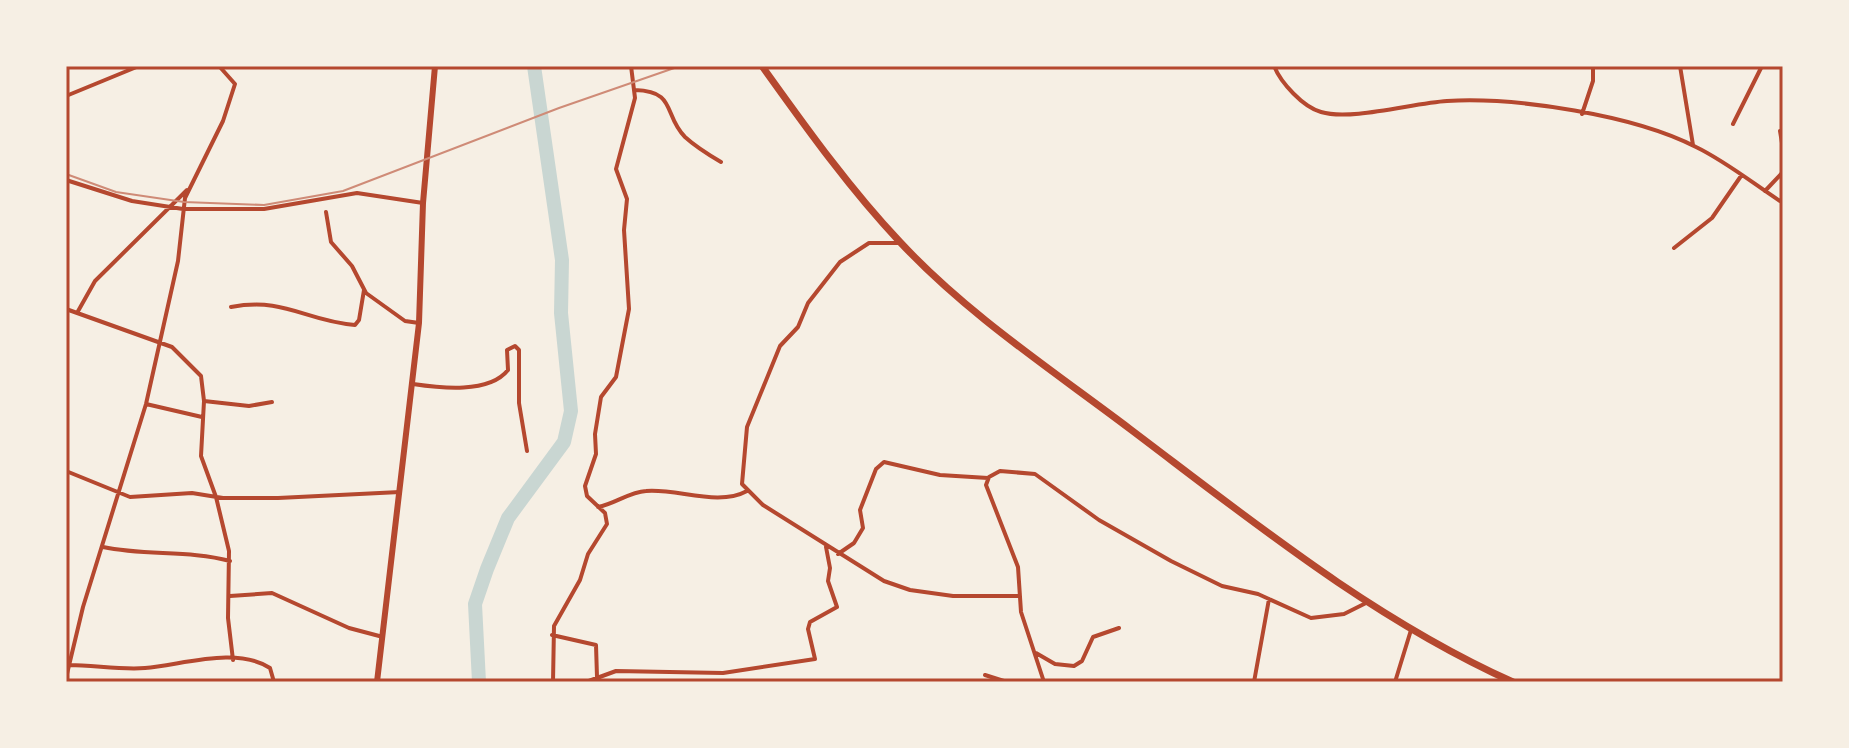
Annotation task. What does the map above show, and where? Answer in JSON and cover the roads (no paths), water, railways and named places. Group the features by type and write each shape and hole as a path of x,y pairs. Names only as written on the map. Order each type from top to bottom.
{"highway":[{"path":"762,66 821,148 900,243 1002,333 1368,602 1411,630 1513,682"}],"main road":[{"path":"377,682 419,323 423,203 435,66"}],"street":[{"path":"66,96 139,66"},
{"path":"66,678 146,404 178,261 183,209 189,189 223,121 235,84 219,66"},
{"path":"553,682 552,635 588,554 607,524 607,516 587,496 585,486 596,454 600,401 616,377 629,309 624,230 627,199 616,169 635,90 631,66"},
{"path":"1274,66 1296,94 1322,113 1355,113 1398,106 1493,99 1614,119 1693,145 1783,203"},
{"path":"1582,114 1593,81 1593,66"},
{"path":"1680,66 1693,145"},
{"path":"1733,124 1762,66"},
{"path":"635,90 649,90 664,98 684,136 721,162"},
{"path":"1780,131 1783,149"},
{"path":"1765,191 1783,172"},
{"path":"1674,248 1712,218 1741,176"},
{"path":"66,180 100,193 183,209 264,209 357,193 423,203"},
{"path":"77,313 95,281 166,207 189,189"},
{"path":"326,212 331,242 352,266 364,290 405,321 419,323"},
{"path":"900,243 869,243 840,262 808,303 798,327 780,346 747,427 742,484 747,491 826,547 860,564 884,581 910,590 970,597 1019,596"},
{"path":"231,307 270,303 355,325 359,320 364,290"},
{"path":"66,309 176,349 201,376 204,401 201,456 216,497 230,561 233,660"},
{"path":"413,384 470,386 498,379 508,370 507,350 515,346 520,357 519,403 527,451"},
{"path":"204,401 249,406 272,402"},
{"path":"146,404 202,417"},
{"path":"838,554 854,543 863,528 861,508 876,469 884,462 968,479 989,477 1000,471 1035,474 1099,520 1222,586 1269,599 1318,619 1344,614 1368,602"},
{"path":"66,471 130,497 184,493 278,498 400,492"},
{"path":"989,477 986,485 1018,567 1019,596 1044,682"},
{"path":"598,507 648,490 718,496 738,496 747,491"},
{"path":"103,547 141,554 204,555 230,561"},
{"path":"586,682 627,670 680,675 723,673 815,659 808,629 810,622 837,607 828,581 830,565 826,547"},
{"path":"229,596 272,593 349,628 383,637"},
{"path":"1254,682 1269,599"},
{"path":"1034,651 1049,662 1074,666 1082,661 1093,637 1119,628"},
{"path":"1395,682 1411,630"},
{"path":"552,635 596,645 597,677"},
{"path":"69,665 142,668 233,660 266,666 272,672 274,682"},
{"path":"985,675 1007,682"}],"waterway":[{"path":"479,682 475,604 508,518 564,442 571,411 561,313 562,260 534,66"}],"railway":[{"path":"66,174 116,192 184,202 264,205 343,191 559,108 680,66"}]}
